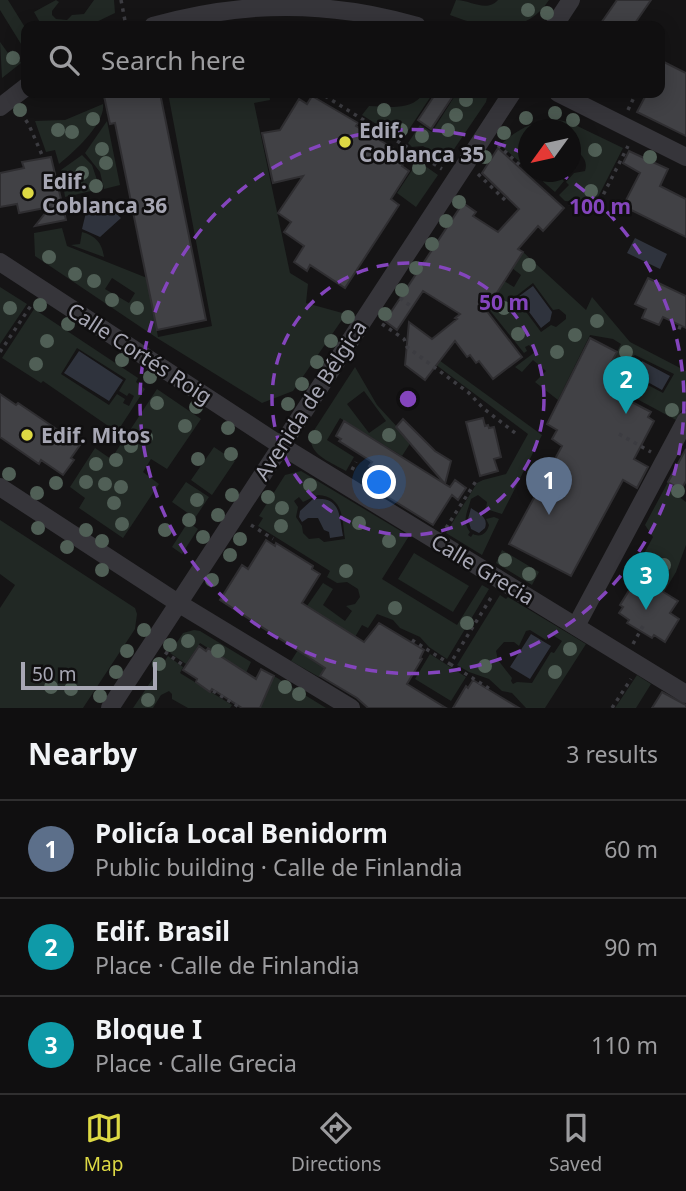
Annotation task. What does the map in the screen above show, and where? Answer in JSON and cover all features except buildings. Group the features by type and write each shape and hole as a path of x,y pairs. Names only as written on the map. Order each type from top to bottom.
{"street":[{"path":"557,21 571,0"},
{"path":"175,21 222,10 296,6 334,8 400,21"},
{"path":"6,103 21,91"},
{"name":"Avenida de Bélgica","path":"110,708 509,98"},
{"path":"568,98 686,157"},
{"name":"Calle Cortés Roig","path":"0,262 280,445"},
{"path":"576,626 686,420"},
{"name":"Calle Grecia","path":"280,445 686,694"},
{"path":"0,487 178,603 351,708"}],"path":[{"path":"121,0 126,21"},
{"path":"329,98 460,170 507,202"},
{"path":"6,103 29,125 42,155"},
{"path":"569,204 597,207 635,131"},
{"path":"484,134 518,164"},
{"path":"0,352 42,289"},
{"path":"366,313 404,340 407,347 469,393 483,408 519,436"},
{"path":"678,327 686,330"},
{"path":"620,434 665,459"},
{"path":"437,542 478,478"},
{"path":"235,515 273,539"},
{"path":"450,664 502,581"},
{"path":"412,640 491,689"},
{"path":"612,708 640,665"},
{"path":"213,691 239,708"}],"shaded area":[{"path":"0,0 8,0 21,21 21,44 0,10"},
{"path":"56,0 59,2 52,15 56,19 67,20 72,15 84,14 94,0 114,0 115,13 98,21 39,21 34,12"},
{"path":"456,0 483,6 498,0 549,0 539,12 526,21 468,21 450,15"},
{"path":"0,42 8,53 13,50 21,63 2,78"},
{"path":"169,98 270,98 254,103 290,273 308,284 306,303 346,314 293,391 262,403 157,338 35,256 34,233 62,228 67,246 147,278 158,337 212,326","holes":["112,278 135,293 129,303 105,289"]},
{"path":"430,98 402,140 362,115 369,106 392,107 413,103 419,99"},
{"path":"453,98 487,98 446,161 423,146 412,147 408,143 420,125 432,132"},
{"path":"103,104 103,112 94,128 65,159 59,164 55,150 46,152 35,121 65,120"},
{"path":"107,121 120,185 104,189 100,172 85,153"},
{"path":"581,128 623,148 595,203 565,201 559,195 569,185 566,182 581,182 581,172 585,171 586,167 582,156"},
{"path":"518,132 518,160 500,145"},
{"path":"82,155 92,165 100,189 65,197 61,170"},
{"path":"418,161 438,175 416,207 397,193"},
{"path":"544,182 563,182 555,192"},
{"path":"89,200 107,205 121,218 100,237 82,229"},
{"path":"82,232 98,241 104,257 71,245 80,244"},
{"path":"635,238 667,254 660,269 627,253"},
{"path":"523,252 586,310 592,297 630,342 686,371 686,402 676,420 611,385 620,368 606,360 612,349 617,352 621,344 613,339 590,335 558,400 535,382 546,371 533,360 522,372 515,367 535,352 529,345 525,347 527,351 524,353 488,308 504,281 514,287 521,275 512,268","holes":["533,283 553,310 559,309 566,315 566,319 556,327 551,325 541,332 515,297","635,355 674,374 663,393 631,376 634,370 629,359"]},
{"path":"533,286 552,312 550,321 541,328 518,297"},
{"path":"0,287 27,304 0,344"},
{"path":"34,309 138,378 136,382 145,389 117,432 43,381 41,383 2,358","holes":["77,348 126,379 119,391 127,396 129,393 134,396 129,406 123,403 125,399 117,394 109,405 61,374"]},
{"path":"410,339 542,435 502,514 486,509 487,502 478,495 471,499 466,520 470,532 468,535 471,537 473,534 483,534 489,525 486,519 499,519 482,555 446,533 477,483 506,474 528,434 411,346"},
{"path":"79,351 123,380 109,401 64,373"},
{"path":"642,361 670,376 662,390 635,375"},
{"path":"355,367 377,405 411,442 402,456 340,418 327,440 354,457 346,471 317,453 311,442 311,435","holes":["364,391 386,421 369,433 347,404"]},
{"path":"157,389 201,419 167,469 151,459 143,472 159,484 123,538 79,508 85,498 70,487 95,448 111,459"},
{"path":"214,447 235,461 212,495 191,480"},
{"path":"301,471 409,536 382,579 457,625 482,585 489,589 447,659 420,637 400,628 393,620 377,614 368,628 362,625 355,637 307,606 323,583 333,589 323,605 345,621 352,611 346,606 355,604 360,597 358,589 347,582 337,583 327,577 330,571 258,526 263,518 259,516 285,475","holes":["318,495 333,500 340,510 345,539 324,542 319,538 309,539 303,533 296,517 298,507 294,501 299,497 303,502"]},
{"path":"186,482 209,497 195,518 172,502"},
{"path":"668,482 674,485 678,496 686,502 686,545 676,572 664,592 633,574 653,537 645,525"},
{"path":"313,499 334,504 339,514 343,536 330,538 329,532 324,530 318,518 308,518 302,522 300,511"},
{"path":"471,508 482,515 486,524 479,533 471,529 468,519"},
{"path":"0,520 135,608 135,629 83,708 0,708 0,608 15,585 0,574"},
{"path":"188,522 198,529 182,554 172,547"},
{"path":"502,550 539,572 532,585 496,563"},
{"path":"414,553 469,586 453,612 398,579"},
{"path":"500,595 506,599 508,597 586,644 545,708 526,708 512,693 502,691 489,679 457,665","holes":["530,630 546,640 551,634 562,641 554,653 551,652 532,683 513,684 512,678 498,660 496,651 504,642 514,642 519,646 526,631"]},
{"path":"194,630 251,662 233,701 236,666 200,643 186,664 170,653 183,633"},
{"path":"531,634 551,646 530,679 510,667"},
{"path":"298,650 325,667 319,677 291,661"},
{"path":"430,654 466,677 451,701 415,679"},
{"path":"168,656 183,667 180,673 232,705 230,708 188,708 172,699 169,691 161,695 153,708 133,708"},
{"path":"637,675 651,684 636,708 615,708"},
{"path":"274,676 326,708 260,708"}],"place":[{"name":"Edif. Coblanca 35","path":"345,142"},
{"name":"Edif. Coblanca 36","path":"28,193"},
{"name":"Edif. Brasil","path":"626,414"},
{"name":"Edif. Mitos","path":"27,435"},
{"name":"Policía Local Benidorm","path":"549,515"},
{"name":"Bloque I","path":"646,610"}]}
